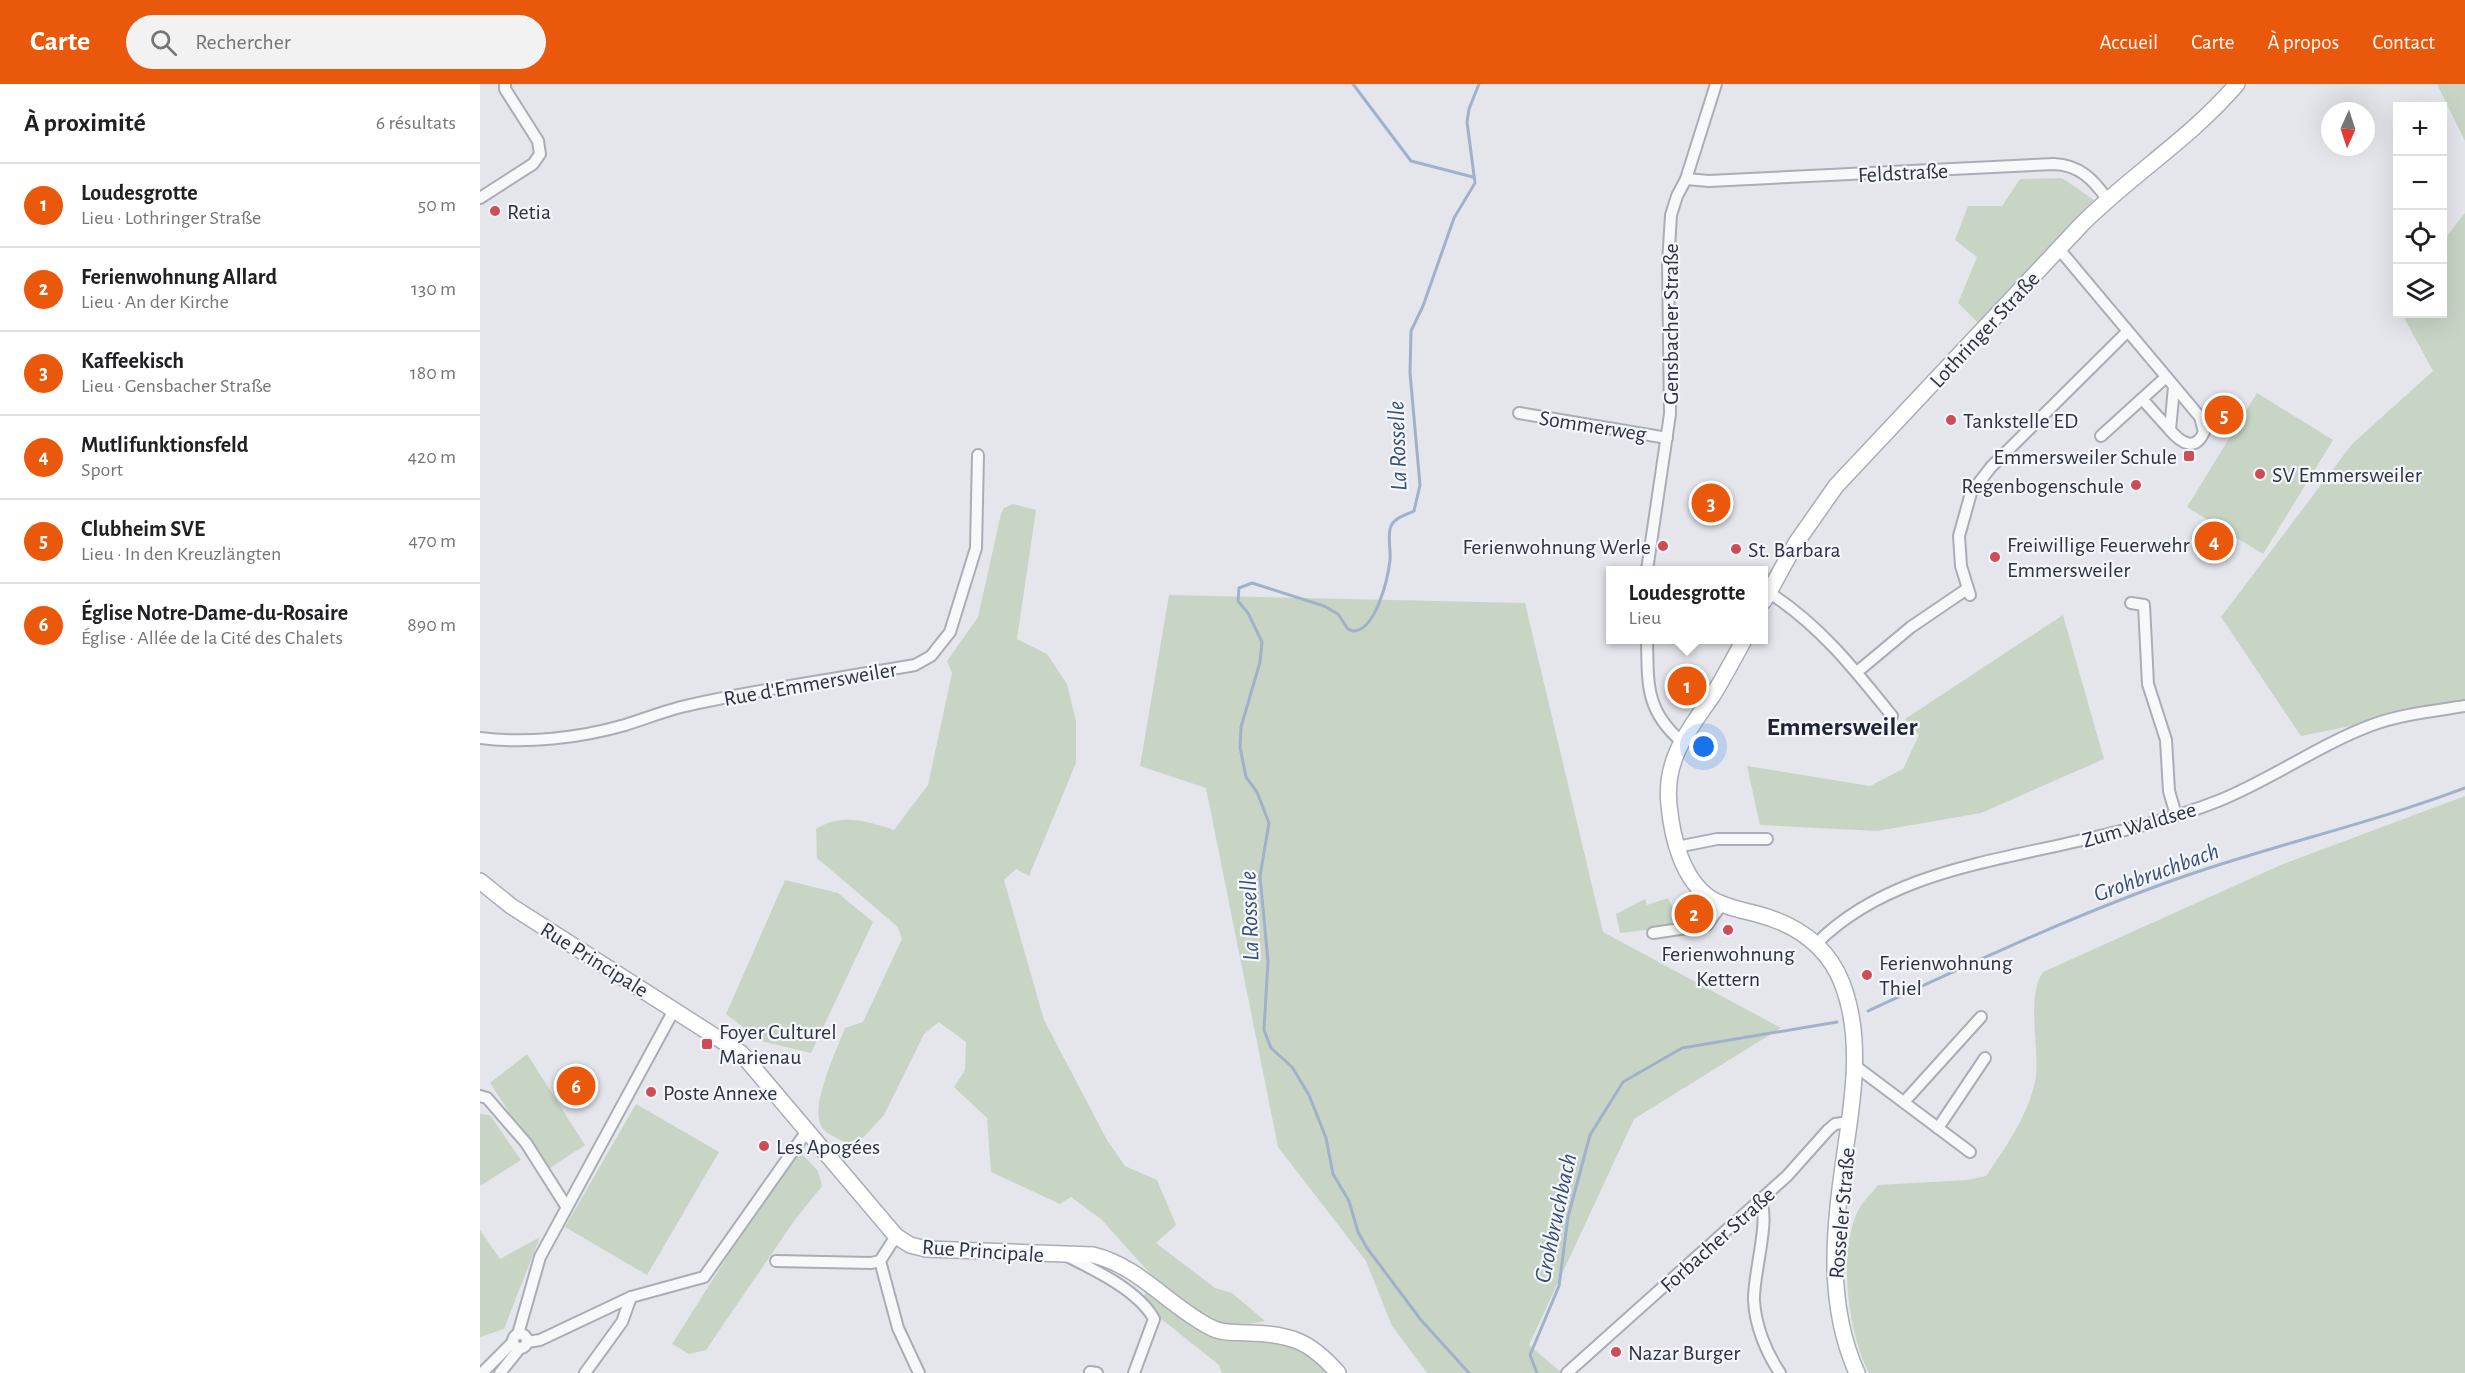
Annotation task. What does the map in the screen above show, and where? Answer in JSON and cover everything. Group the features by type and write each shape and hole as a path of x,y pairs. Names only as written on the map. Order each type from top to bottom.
{"main road":[{"name":"Lothringer Straße","path":"1768,592 1796,543 1836,486 2107,199 2185,136 2237,84"},
{"path":"1741,644 1713,694 1674,754 1668,781 1669,809 1677,847 1695,884 1711,898 1722,904 1784,923 1816,944 1838,976 1850,1018 1854,1065 1850,1122"},
{"name":"Rue Principale","path":"481,883 511,906 741,1053 896,1236 910,1245 926,1249 1093,1256 1110,1260 1126,1268 1211,1328 1294,1339 1320,1352 1338,1373"},
{"name":"Rosseler Straße","path":"1850,1122 1834,1268 1842,1328 1857,1373"}],"street":[{"path":"480,198 533,164 540,154 538,141 505,89 505,84"},
{"name":"Gensbacher Straße","path":"1648,566 1670,414 1669,236 1677,196 1686,179 1716,84"},
{"name":"Feldstraße","path":"1686,179 1709,181 2068,165 2091,179 2107,199"},
{"path":"2059,249 2200,417 2204,432 2200,440 2186,444 2143,400"},
{"path":"1857,672 1911,627 1969,592 1961,566 1959,536 1971,493 1991,467 2127,332"},
{"path":"2101,436 2166,377"},
{"path":"2170,430 2174,387"},
{"name":"Sommerweg","path":"1519,413 1667,438"},
{"name":"Rue d'Emmersweiler","path":"480,738 500,741 568,736 622,726 679,707 768,689 915,665 926,660 940,647 950,632 976,548 978,455"},
{"path":"1768,597 1800,614 1828,640 1893,716"},
{"path":"2131,603 2144,605 2148,684 2166,740 2169,791 2176,815"},
{"path":"1647,644 1650,700 1662,722 1681,741"},
{"name":"Zum Waldsee","path":"1816,944 1847,920 1883,897 1940,874 2176,815 2218,801 2368,726 2465,706"},
{"path":"1677,847 1717,839 1767,839"},
{"path":"1653,933 1707,925 1722,904"},
{"path":"500,1373 520,1342 540,1257 674,1010"},
{"path":"1904,1102 1981,1017"},
{"path":"1938,1128 1985,1058"},
{"path":"1854,1065 1970,1152"},
{"path":"480,1097 487,1098 526,1143 566,1206"},
{"name":"Forbacher Straße","path":"1567,1373 1760,1200 1808,1155 1828,1130 1835,1124 1850,1122"},
{"path":"482,1373 520,1342 540,1340 631,1297 704,1277 807,1131"},
{"path":"1760,1200 1765,1213 1757,1257 1754,1302 1762,1338 1780,1373"},
{"path":"776,1261 871,1263 880,1261 896,1236"},
{"path":"1064,1255 1108,1277 1150,1311 1154,1319 1134,1373"},
{"path":"880,1261 898,1328 919,1373"},
{"path":"585,1373 622,1322 631,1297"}],"green space":[{"path":"2437,84 2465,84 2465,141 2447,102"},
{"path":"2062,178 2094,200 1978,323 1958,303 1977,257 1955,240 1968,206 2002,206 2020,179"},
{"path":"2465,213 2465,703 2301,736 2221,617 2352,444 2433,371 2404,318 2447,318 2447,236"},
{"name":"SV Emmersweiler","path":"2257,393 2333,440 2263,554 2187,507"},
{"path":"1013,504 1036,510 1017,639 1047,654 1067,684 1076,721 1076,763 1029,876 1016,869 1004,880 1044,1020 1107,1140 1125,1166 1157,1180 1176,1225 1156,1243 1215,1288 1232,1293 1265,1321 1244,1325 1258,1340 1289,1345 1304,1351 1327,1373 1222,1373 1219,1365 1160,1318 1143,1297 1154,1278 1101,1219 1071,1197 1060,1204 991,1172 987,1118 954,1087 965,1070 966,1042 939,1022 924,1034 884,1115 861,1140 849,1144 826,1132 819,1121 825,1080 845,1028 863,1022 902,939 898,927 817,858 816,829 835,821 854,820 894,830 928,785 952,673 947,661 978,617 1001,514 1004,508"},
{"path":"2201,522 2236,543 2226,560 2191,539"},
{"path":"1169,595 1525,603 1603,932 1781,1028 1634,1119 1529,1345 1562,1373 1427,1373 1392,1326 1366,1261 1278,1147 1206,788 1140,766"},
{"path":"2063,615 2104,759 1981,813 1877,831 1760,825 1747,766 1870,786 1903,769 1919,735 1905,719"},
{"path":"2465,796 2465,1373 1869,1373 1856,1337 1848,1295 1848,1252 1856,1215 1878,1185 1967,1180 1986,1176 2015,1131 2027,1107 2035,1082 2035,995 2043,972 2283,864"},
{"path":"785,880 838,893 873,922 811,1053 761,1041 726,1014"},
{"path":"1668,898 1682,926 1620,933 1616,914 1645,899 1647,905"},
{"path":"527,1054 585,1145 547,1170 490,1083"},
{"path":"636,1104 719,1152 647,1275 565,1227"},
{"path":"480,1114 490,1115 521,1160 480,1186"},
{"path":"801,1153 818,1171 822,1186 794,1221 706,1350 689,1354 672,1344 784,1167"},
{"path":"480,1230 500,1259 540,1237 504,1329 480,1337"}],"waterway":[{"path":"1353,84 1411,161 1473,177"},
{"name":"La Rosselle","path":"1469,1373 1421,1320 1367,1248 1358,1232 1349,1201 1333,1174 1326,1138 1309,1095 1292,1067 1271,1048 1264,1030 1268,961 1260,876 1269,823 1257,792 1246,777 1240,747 1241,727 1260,662 1262,642 1248,613 1238,601 1239,588 1252,583 1324,606 1338,614 1348,629 1353,631 1361,629 1374,613 1389,568 1391,526 1397,519 1414,511 1420,485 1410,373 1411,331 1423,306 1454,218 1475,183 1467,122 1469,109 1479,84"},
{"name":"Grohbruchbach","path":"1868,1011 2028,938 2150,889 2225,863 2465,788"},
{"name":"Grohbruchbach","path":"1537,1373 1530,1355 1559,1286 1568,1217 1590,1135 1623,1082 1682,1048 1837,1022"}],"place":[{"name":"Retia","path":"495,211"},
{"name":"Clubheim SVE","path":"2224,415"},
{"name":"Tankstelle ED","path":"1951,420"},
{"name":"Emmersweiler Schule","path":"2189,456"},
{"name":"SV Emmersweiler","path":"2260,474"},
{"name":"Regenbogenschule","path":"2136,485"},
{"name":"Kaffeekisch","path":"1711,503"},
{"name":"Mutlifunktionsfeld","path":"2214,541"},
{"name":"Ferienwohnung Werle","path":"1663,546"},
{"name":"St. Barbara","path":"1736,549"},
{"name":"Freiwillige Feuerwehr Emmersweiler","path":"1995,557"},
{"name":"Loudesgrotte","path":"1687,686"},
{"name":"Ferienwohnung Allard","path":"1694,914"},
{"name":"Ferienwohnung Kettern","path":"1728,930"},
{"name":"Ferienwohnung Thiel","path":"1867,975"},
{"name":"Foyer Culturel Marienau","path":"707,1044"},
{"name":"Église Notre-Dame-du-Rosaire","path":"576,1086"},
{"name":"Poste Annexe","path":"651,1092"},
{"name":"Les Apogées","path":"764,1146"},
{"name":"Nazar Burger","path":"1616,1352"}],"district":[{"name":"Emmersweiler","path":"1842,726"}]}
